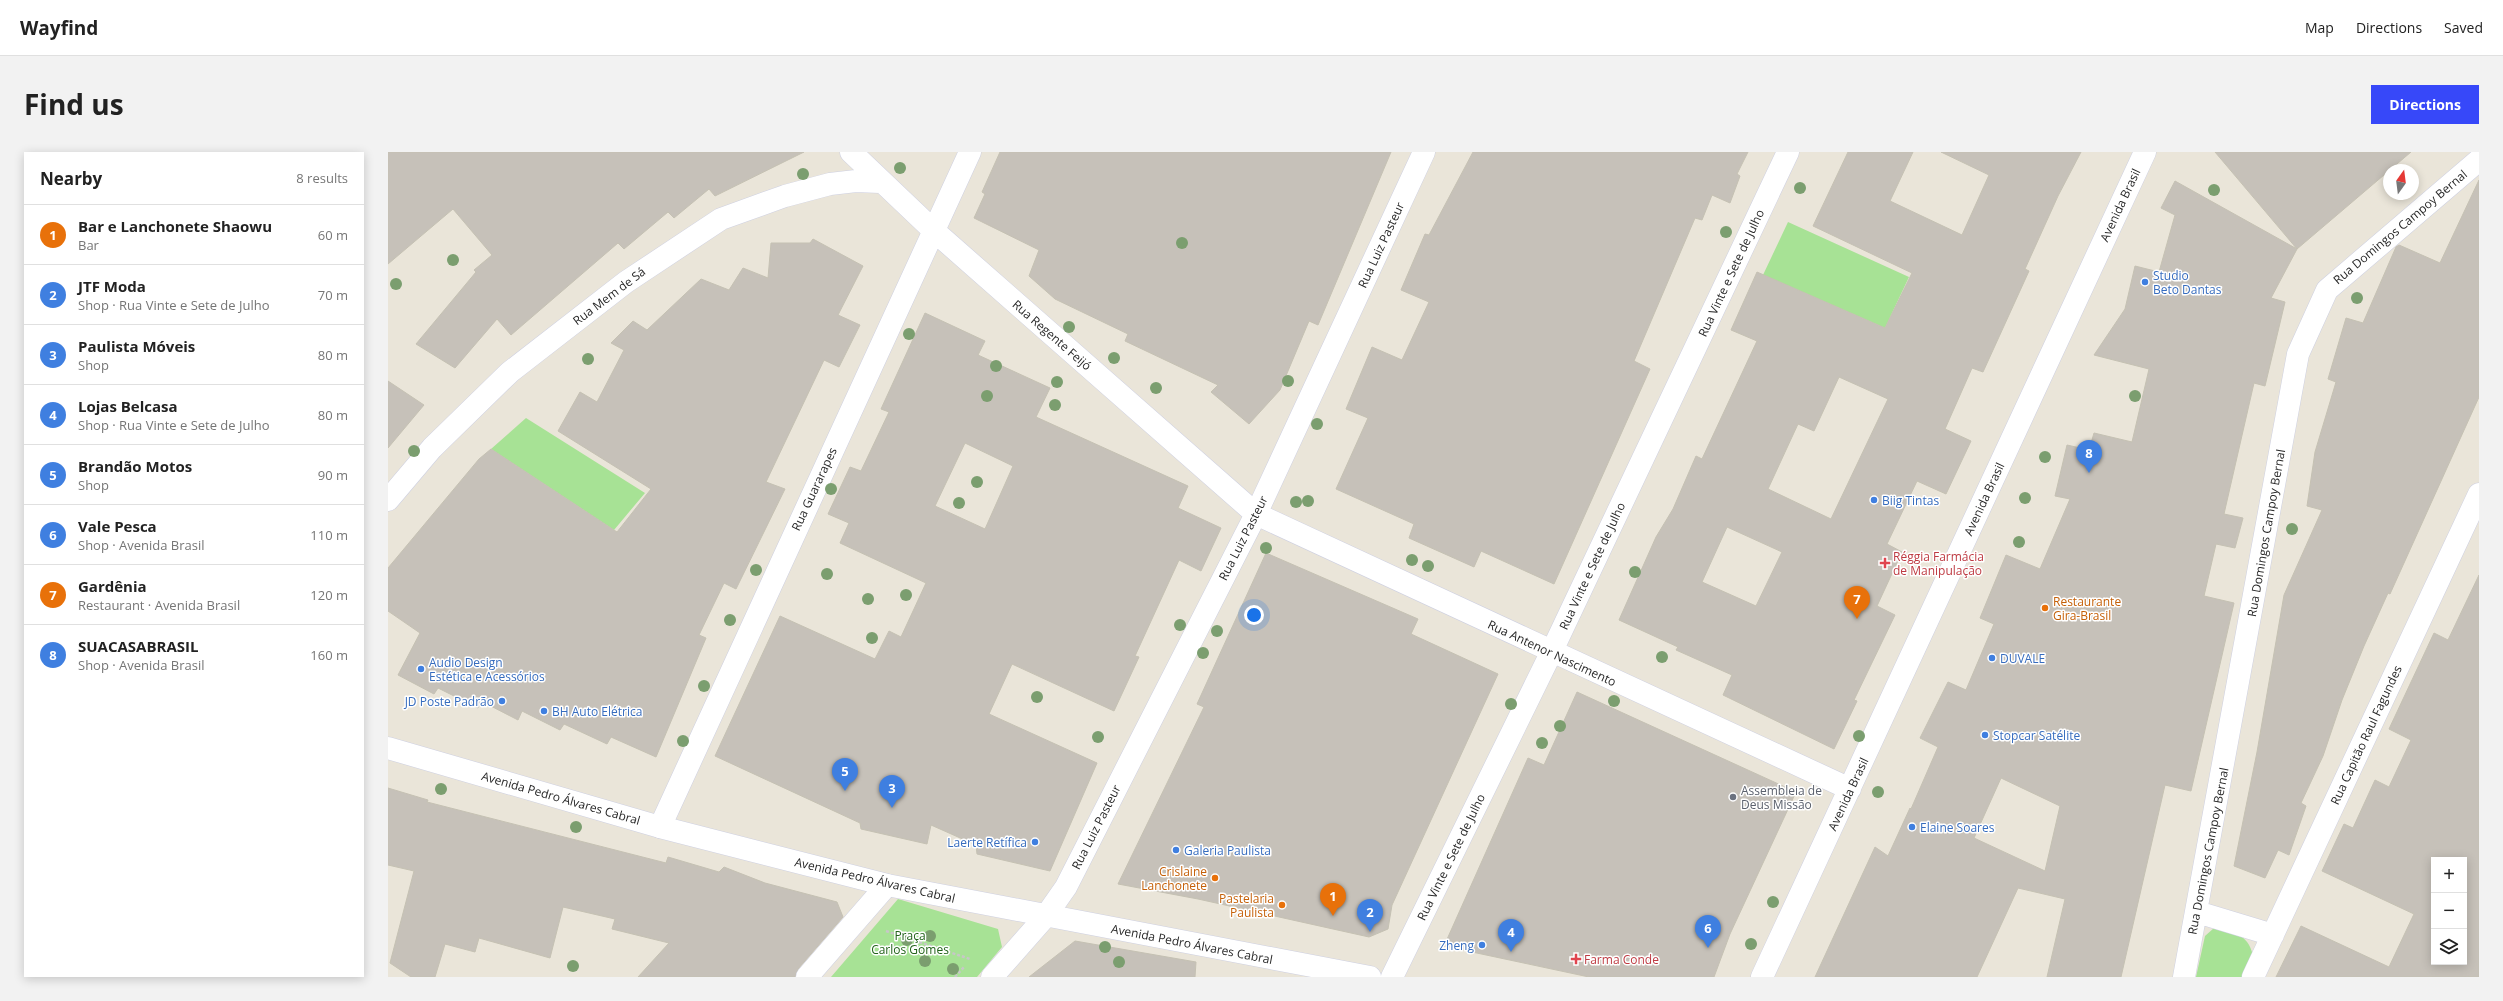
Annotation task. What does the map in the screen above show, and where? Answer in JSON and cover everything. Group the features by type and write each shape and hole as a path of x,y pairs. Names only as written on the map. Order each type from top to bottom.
{"street":[{"name":"Rua Regente Feijó","path":"851,152 880,182 933,230 1256,514"},
{"name":"Rua Guararapes","path":"660,827 970,152"},
{"name":"Rua Luiz Pasteur","path":"1045,917 1066,887 1256,514 1424,152"},
{"name":"Rua Vinte e Sete de Julho","path":"1392,977 1551,653 1788,152"},
{"name":"Avenida Brasil","path":"1762,977 2145,152"},
{"name":"Rua Domingos Campoy Bernal","path":"2184,977 2298,354 2327,290 2479,160"},
{"name":"Rua Mem de Sá","path":"388,500 432,448 510,372 626,282 721,219 785,196 830,184 856,181 880,182"},
{"name":"Rua Capitão Raul Fagundes","path":"2253,977 2477,505"},
{"name":"Rua Antenor Nascimento","path":"1256,514 1551,653 1850,790"},
{"name":"Avenida Pedro Álvares Cabral","path":"388,748 660,827 887,885 1045,917 1370,977"},
{"path":"807,977 887,885"},
{"path":"2197,912 2273,935"},
{"path":"992,977 1045,917"}],"path":[{"path":"888,925 882,930 971,959 975,952"}],"green space":[{"path":"1788,222 1909,277 1885,328 1763,275"},
{"path":"526,418 645,493 614,530 491,449"},
{"name":"Praça Carlos Gomes","path":"898,899 998,929 1002,947 977,977 831,977"},
{"path":"2214,928 2234,933 2244,938 2247,942 2253,955 2243,977 2196,977 2205,936"}],"building":[{"path":"388,152 804,152 715,196 709,189 674,218 668,212 624,249 618,243 511,335 497,319 455,368 416,344 476,272 474,270 492,255 453,209 388,264"},
{"path":"1000,152 1391,152 1318,325 1309,321 1280,390 1249,424 1211,392 1218,385 1125,341 1128,334 1055,299 1029,276 1039,250 974,218 985,194 982,192"},
{"path":"1473,152 1748,152 1737,174 1740,176 1730,203 1712,195 1702,220 1695,218 1634,361 1650,369 1554,584 1481,551 1474,567 1409,538 1414,524 1336,489 1368,418 1346,409 1372,347 1402,360 1429,302 1401,290 1425,234 1429,235"},
{"path":"1848,152 1913,152 1890,201 1962,235 1989,175 1941,152 2081,152 2058,196 2025,269 2029,271 1983,372 1972,368 1945,429 1971,441 1946,494 1917,481 1887,544 1902,552 1877,606 1895,615 1854,700 1857,701 1834,749 1723,695 1732,675 1676,650 1678,647 1619,620 1656,537 1673,509 1696,456 1702,459 1757,341 1731,330 1757,272 1885,328 1912,273 1813,226","holes":["1839,377 1888,399 1831,519 1768,489 1798,424 1814,431","1727,527 1782,552 1756,606 1702,582"]},
{"path":"2215,152 2411,152 2397,164 2383,164 2383,176 2297,249"},
{"path":"2479,180 2479,397 2390,594 2388,593 2364,646 2342,700 2323,756 2301,803 2306,806 2289,855 2278,850 2265,878 2234,866 2257,752 2284,595 2322,510 2307,506 2315,452 2336,382 2328,379 2346,318 2363,323 2396,247 2399,245 2440,263"},
{"path":"2175,181 2297,249 2271,298 2285,302 2265,386 2254,383 2224,514 2243,518 2235,548 2216,544 2204,596 2234,603 2191,791 2165,785 2121,977 2047,977 2065,899 2018,888 1977,977 1815,977 1875,847 1888,856 1910,808 1911,809 1938,747 1920,738 1948,682 1966,690 1994,624 1980,618 2006,555 2040,569 2070,499 2055,496 2067,445 2089,450 2094,433 2132,442 2149,369 2094,355 2125,309 2135,266 2159,272 2175,215 2161,208","holes":["2001,778 2060,806 2045,871 1974,838"]},
{"path":"813,239 863,266 838,315 860,325 839,367 824,360 766,482 785,489 736,589 724,583 699,635 706,638 656,757 611,737 607,744 564,724 560,730 522,711 518,720 481,701 478,708 438,688 434,694 398,675 420,633 388,611 388,568 479,459 491,449 617,532 651,489 558,431 580,392 597,402 624,350 611,343 633,321 647,330 701,279 729,290 743,268 768,278 771,243 810,243"},
{"path":"925,313 985,341 978,355 1050,388 1036,417 1188,486 1178,508 1221,528 1201,571 1179,560 1135,656 1139,657 1114,711 1012,664 989,714 1097,763 1050,871 977,854 976,845 931,825 927,844 861,829 860,823 715,756 780,616 875,659 889,631 901,637 926,583 840,543 849,523 828,514 850,467 861,471 889,412 881,409","holes":["965,443 1013,466 985,529 935,506"]},
{"path":"388,381 424,405 388,448"},
{"path":"1266,553 1418,619 1411,634 1498,674 1392,905 1388,929 1369,937 1198,899 1118,884 1204,707 1197,704"},
{"path":"2479,575 2479,977 2276,977 2301,926 2389,967 2414,914 2322,871 2344,824 2353,828 2375,780 2389,787 2411,740 2389,729 2434,633 2448,640"},
{"path":"1577,692 1796,792 1730,934 1714,977 1589,977 1444,946 1528,758 1544,765"},
{"path":"388,788 428,800 427,802 666,863 668,857 719,872 724,867 765,883 837,902 843,917 798,969 795,977 638,977 669,943 612,929 615,919 563,907 550,958 479,938 475,952 445,944 435,977 411,977 390,963 414,871 388,865"},
{"path":"1075,941 1196,962 1195,977 1029,977"}],"place":[{"name":"Studio Beto Dantas","path":"2145,282"},
{"name":"SUACASABRASIL","path":"2089,473"},
{"name":"Biig Tintas","path":"1874,500"},
{"name":"Réggia Farmácia de Manipulação","path":"1885,563"},
{"name":"Restaurante Gira-Brasil","path":"2045,608"},
{"name":"Gardênia","path":"1857,619"},
{"name":"DUVALE","path":"1992,658"},
{"name":"Audio Design Estética e Acessórios","path":"421,669"},
{"name":"JD Poste Padrão","path":"502,701"},
{"name":"BH Auto Elétrica","path":"544,711"},
{"name":"Stopcar Satélite","path":"1985,735"},
{"name":"Brandão Motos","path":"845,791"},
{"name":"Assembleia de Deus Missão","path":"1733,797"},
{"name":"Paulista Móveis","path":"892,808"},
{"name":"Elaine Soares","path":"1912,827"},
{"name":"Laerte Retífica","path":"1035,842"},
{"name":"Galeria Paulista","path":"1176,850"},
{"name":"Crislaine Lanchonete","path":"1215,878"},
{"name":"Pastelaria Paulista","path":"1282,905"},
{"name":"Bar e Lanchonete Shaowu","path":"1333,916"},
{"name":"JTF Moda","path":"1370,932"},
{"name":"Zheng","path":"1482,945"},
{"name":"Vale Pesca","path":"1708,948"},
{"name":"Lojas Belcasa","path":"1511,952"},
{"name":"Farma Conde","path":"1576,959"}]}
